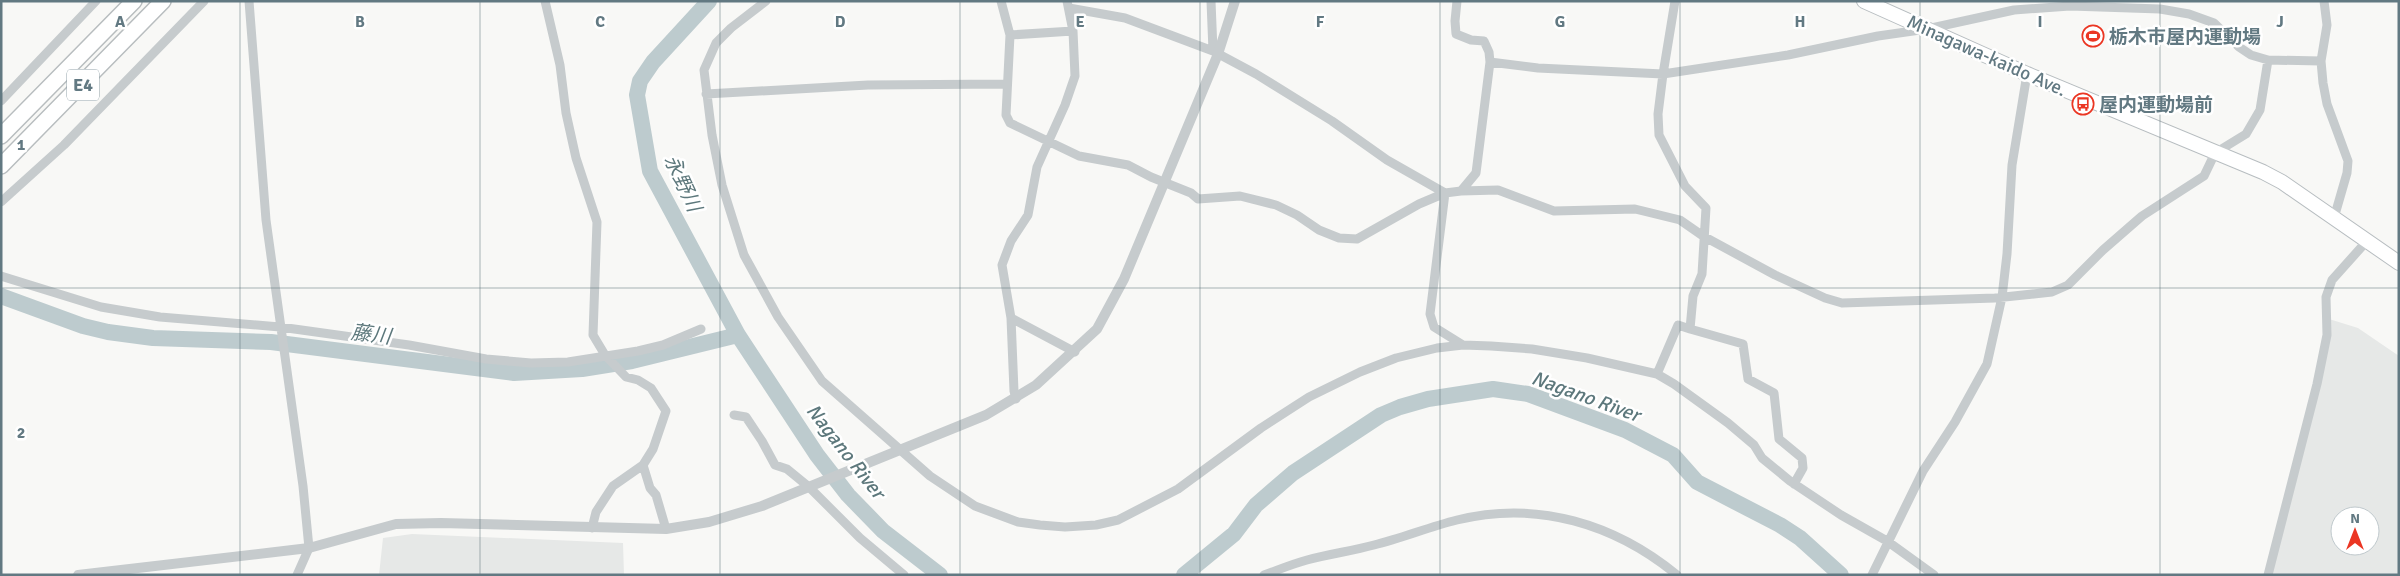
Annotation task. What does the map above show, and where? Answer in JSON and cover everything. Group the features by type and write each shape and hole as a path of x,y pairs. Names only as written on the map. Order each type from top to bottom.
{"highway":[{"name":"E4","path":"1,136 134,1"},
{"name":"E4","path":"1,166 163,1"}],"main road":[{"name":"Minagawa-kaido Ave.","path":"1864,1 2027,74 2263,172 2282,182 2366,242 2399,263"}],"street":[{"path":"1,101 96,1"},
{"path":"1,202 5,192 64,145 204,1"},
{"path":"249,1 266,220 304,486 309,548 297,575"},
{"path":"544,1 560,65 576,158 597,222 593,334 606,355 626,378 638,380 651,388 666,411 653,449 644,465 613,486 596,512 592,528"},
{"path":"766,1 731,28 716,43 708,56 704,70 706,94 722,185 738,238 778,317 822,381 897,452 954,494 997,516 1018,522 1066,527 1096,525 1118,520 1178,489 1261,428 1317,393 1396,358 1437,348 1463,345 1532,349 1587,358 1656,374 1674,384 1728,423 1754,445 1762,458 1794,484 1842,516 1887,541 1934,575"},
{"path":"1001,1 1010,35 1006,115 1010,123 1079,156 1128,165 1191,193 1198,199 1240,196 1276,205 1297,215 1319,230 1339,238 1357,239 1390,219 1445,193 1461,191 1498,190 1554,211 1634,209 1680,220 1703,236 1775,275 1825,298 1842,303 2002,297 2052,292 2068,285 2103,250 2142,216 2204,176 2215,152 2246,134 2260,110 2268,60"},
{"path":"1210,1 1216,52"},
{"path":"78,575 309,548 396,524 441,523 666,529 686,527 732,516 812,486 986,415 1016,399 1048,376 1097,329 1124,279 1235,1"},
{"path":"1457,1 1456,34 1471,40 1484,42 1490,52 1476,173 1461,191"},
{"path":"1675,1 1658,114 1659,134 1684,186 1706,208 1702,274 1693,296 1690,329"},
{"path":"2324,1 2327,25 2321,61 2326,104 2348,162 2334,218"},
{"path":"1490,62 1538,68 1663,74 1788,55 1878,36 1927,29 2014,10 2092,4 2160,9 2189,14 2214,24 2239,47 2251,55 2268,60 2321,61"},
{"path":"1016,399 1014,391 1011,318 1002,264 1011,240 1028,215 1037,167 1066,105 1075,76 1073,30 1068,5 1125,18 1216,52 1256,74 1325,117 1386,160 1445,193"},
{"path":"1010,35 1073,30"},
{"path":"1872,575 1887,541 1923,471 1955,422 1987,364 2002,297 2007,254 2012,165 2027,74"},
{"path":"706,94 868,85 1007,84"},
{"path":"1445,193 1430,314 1434,327 1463,345"},
{"path":"2268,575 2317,384 2326,335 2326,297 2332,280 2366,242"},
{"path":"1,276 101,307 160,317 280,328 409,344 486,359 531,363 568,362 638,351 663,345 700,328"},
{"path":"1011,318 1075,352"},
{"path":"1656,374 1678,325 1743,344 1748,379 1774,393 1779,439 1802,458 1803,468 1794,484"},
{"path":"734,415 746,417 762,440 775,464 787,469 812,486 860,538 904,575"},
{"path":"644,465 650,488 656,495 666,529"},
{"path":"1264,575 1306,560 1374,545 1457,520 1501,512 1551,515 1601,528 1637,546 1677,575"}],"shaded area":[{"path":"2329,319 2358,328 2399,356 2399,575 2271,575"},
{"path":"412,534 623,543 624,575 379,575 383,538"}],"waterway":[{"name":"永野川","path":"709,1 653,62 640,81 637,95 650,171 738,335 817,455 848,495 883,531 940,575"},
{"name":"藤川","path":"1,296 83,326 108,332 153,338 271,342 514,373 582,369 632,361 738,335"},
{"name":"Nagano River","path":"1184,575 1234,534 1256,505 1293,473 1381,415 1428,399 1493,389 1528,394 1625,430 1673,455 1697,482 1780,525 1800,538 1841,575"}],"place":[{"name":"栃木市屋内運動場","path":"2093,36"},
{"name":"屋内運動場前","path":"2083,104"}]}
